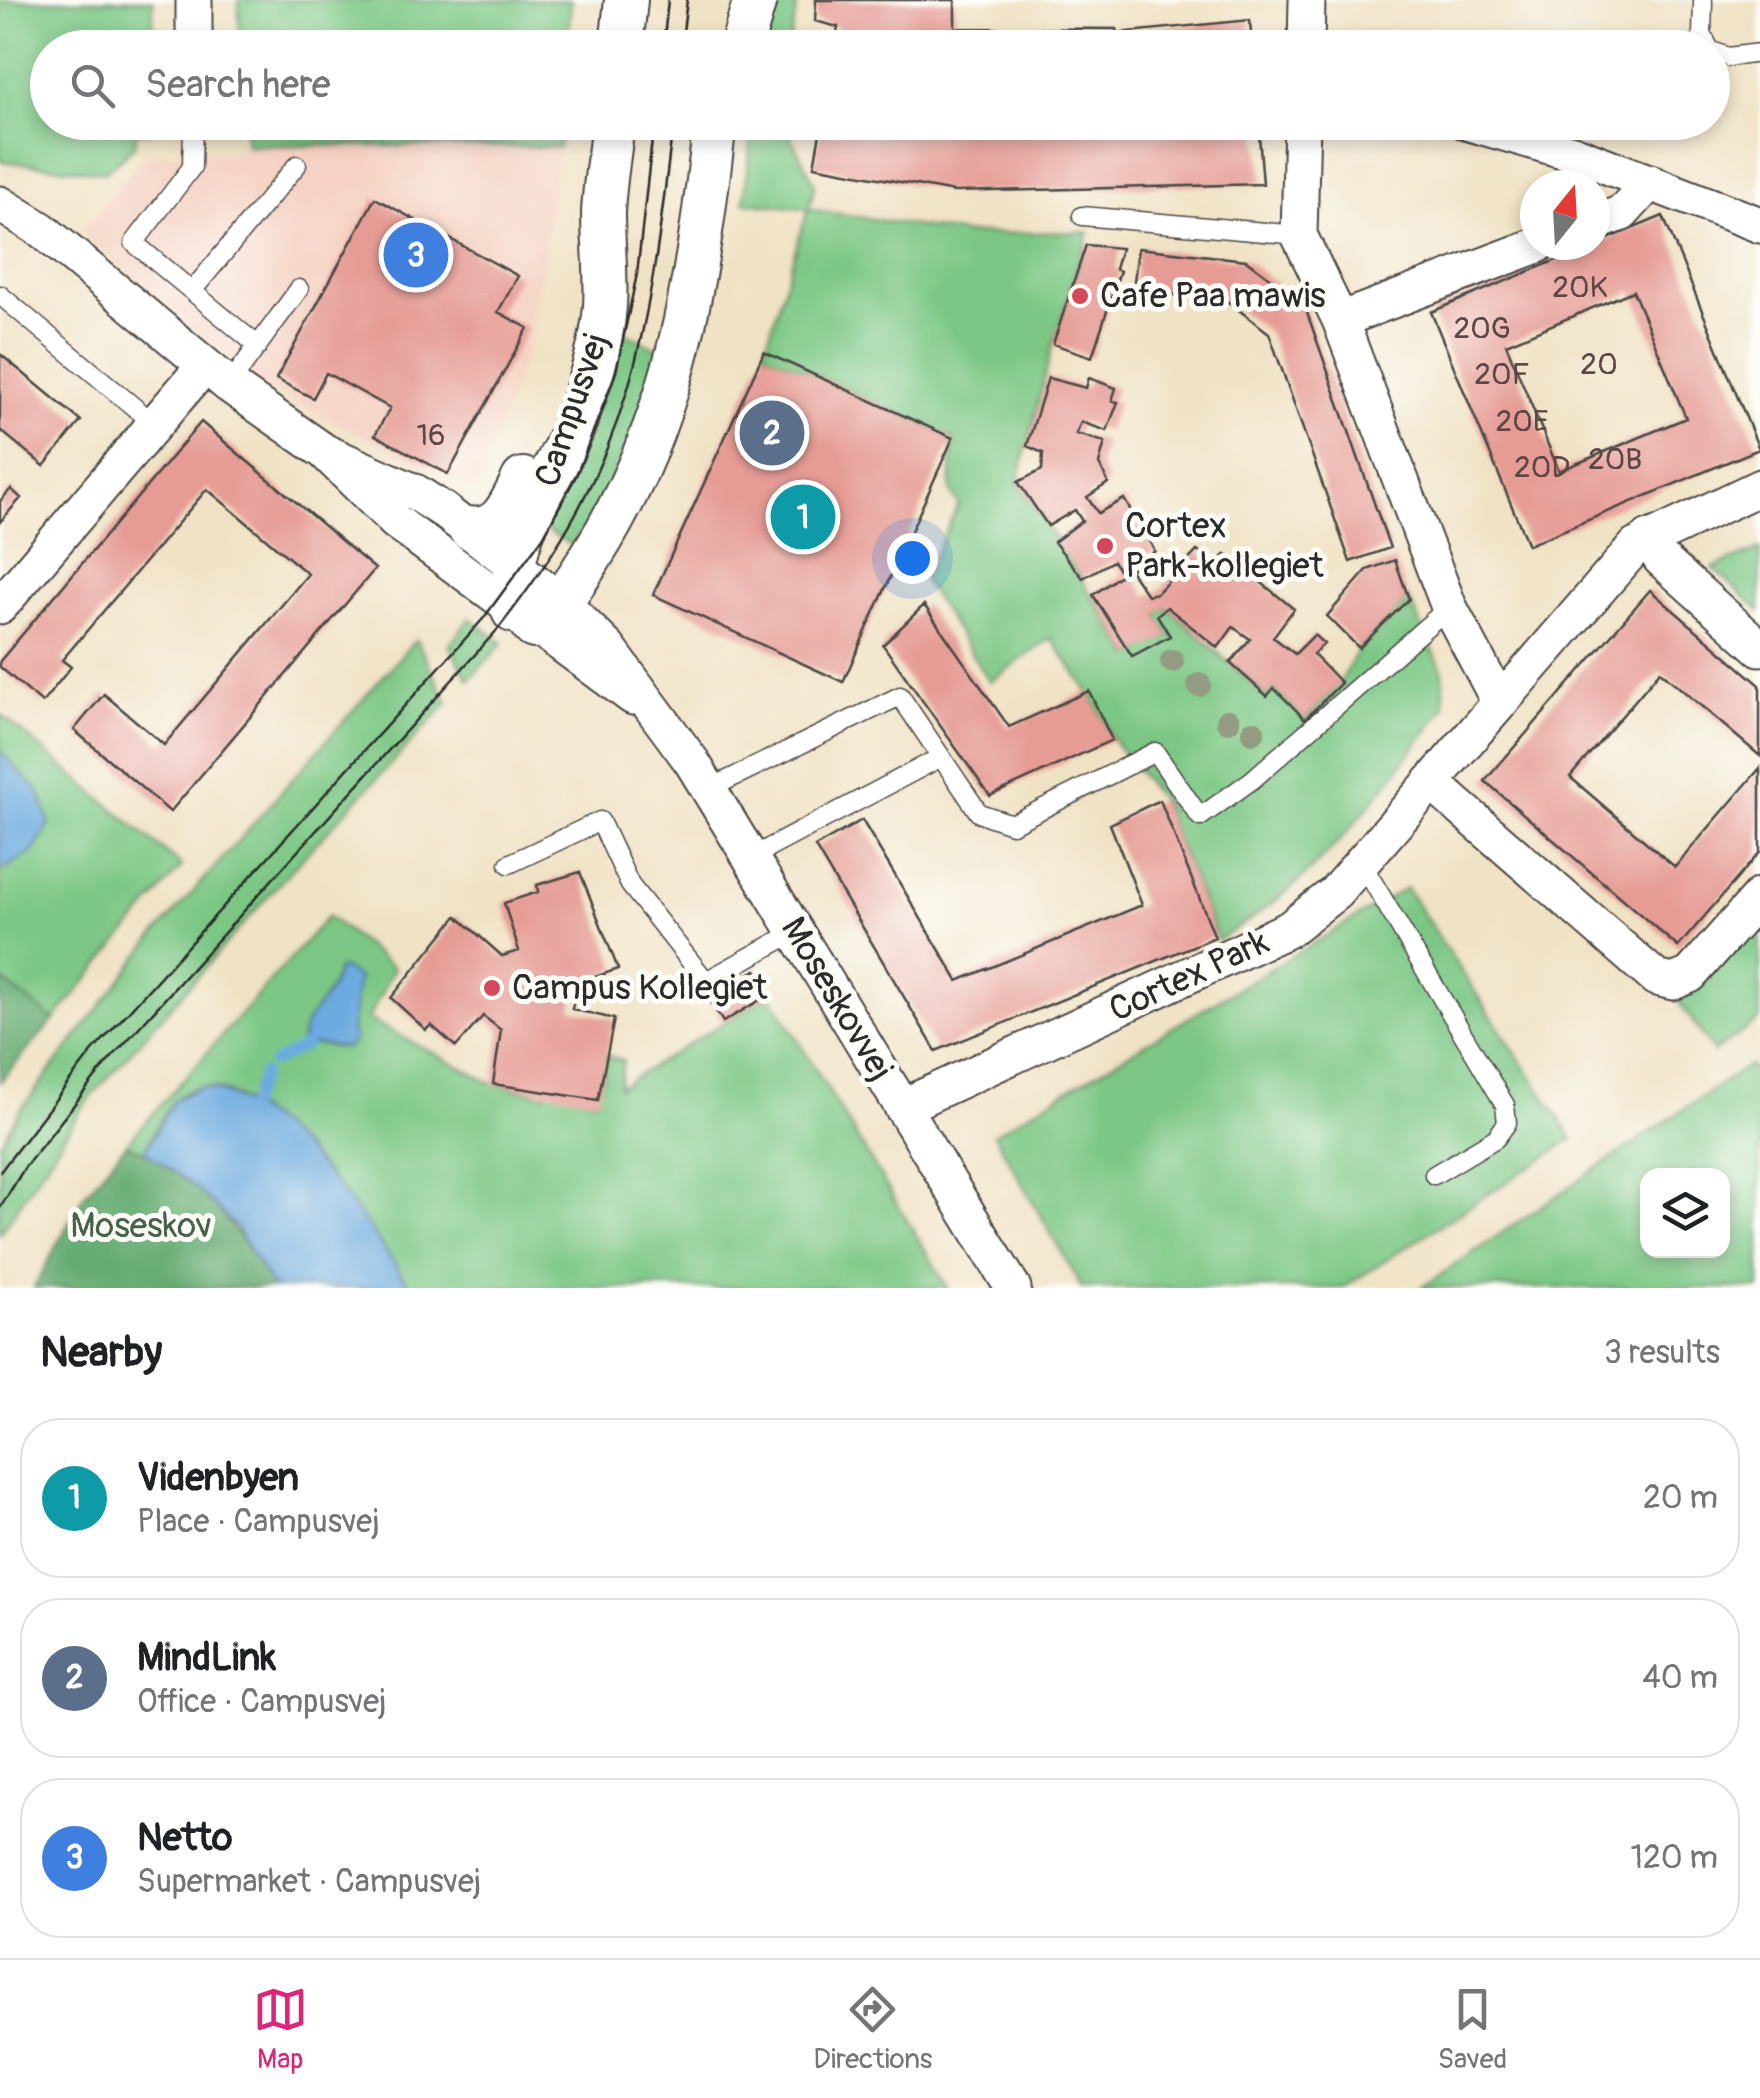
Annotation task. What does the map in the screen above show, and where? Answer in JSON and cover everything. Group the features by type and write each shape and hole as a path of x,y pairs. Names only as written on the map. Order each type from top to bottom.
{"street":[{"path":"194,0 194,30"},
{"path":"623,30 626,0"},
{"path":"725,30 728,0"},
{"path":"747,30 756,0"},
{"path":"1306,30 1307,0"},
{"name":"Campusvej","path":"513,564 519,542 570,436 594,366 605,307 604,212 611,140"},
{"path":"0,204 42,230 217,375 325,452 416,492 468,528 513,564 515,594 533,614 624,500 670,388 682,347 700,246 713,140"},
{"path":"1301,140 1298,235 1340,320 1449,607 1499,701"},
{"path":"1528,140 1573,153 1760,225"},
{"path":"1610,217 1622,213 1650,182"},
{"path":"468,528 483,530 495,525 541,441 570,360 604,212"},
{"path":"1340,320 1520,252"},
{"path":"0,606 153,423 217,375"},
{"name":"Moseskovvej","path":"325,452 396,522 533,614 657,712 709,789 1013,1288"},
{"name":"Cortex Park","path":"902,1107 1289,929 1334,893 1636,546 1760,486"},
{"path":"1650,538 1661,559 1760,648"},
{"path":"1431,782 1656,978 1673,982 1690,975 1760,896"}],"lane":[{"path":"1702,2 1702,30"},
{"path":"1730,56 1760,53"},
{"path":"193,140 192,167 134,243 258,346"},
{"path":"192,291 296,165"},
{"path":"1082,216 1298,235"},
{"path":"217,375 258,346 300,289"},
{"path":"0,294 153,423"},
{"path":"709,789 900,696 979,813 1012,824 1155,752 1200,818 1252,780 1449,607"},
{"path":"750,858 941,757"},
{"path":"510,864 600,821 630,885 706,981 796,932"},
{"path":"1361,862 1505,1105 1507,1123 1496,1138 1434,1175"}],"shaded area":[{"path":"246,145 559,147 531,336 476,491 255,382 80,234 146,153 233,153"}],"green space":[{"path":"0,0 153,0 153,30 30,30 30,140 135,140 135,146 105,172 0,161"},
{"path":"238,0 571,0 569,30 240,30"},
{"path":"776,0 798,0 792,30 767,30"},
{"path":"246,140 560,140 559,147 246,145"},
{"path":"751,140 792,140 815,184 809,209 965,234 1089,232 1053,344 1018,482 1131,656 1170,636 1157,615 1167,607 1266,696 1274,688 1306,719 1340,683 1359,648 1409,599 1443,672 1445,707 1344,836 1254,917 1218,940 1160,799 1115,743 1090,694 1051,638 990,682 923,580 959,504 950,491 953,438 764,352 808,209 744,202"},
{"path":"610,325 664,352 656,381 579,550 539,526"},
{"path":"1760,549 1760,611 1713,568"},
{"path":"470,618 503,643 469,680 449,645"},
{"path":"416,639 448,703 291,870 85,1104 0,1234 0,1143 18,1113 157,933"},
{"path":"0,714 182,866 54,1020 0,979"},
{"path":"1406,888 1573,1139 1343,1288 1082,1288 994,1134"},
{"path":"1760,915 1760,1019 1714,1052 1679,1002"},
{"path":"328,916 394,968 368,1019 493,1084 545,1095 547,1089 597,1100 607,1056 623,1060 619,1087 770,994 948,1288 411,1288 312,1162 246,1103 216,1089 190,1090 168,1108 145,1151 125,1145"},
{"path":"0,979 54,1020 0,1082"},
{"path":"1749,1065 1760,1077 1760,1288 1421,1288"},
{"name":"Moseskov","path":"125,1145 172,1168 192,1184 229,1223 273,1288 34,1288 82,1198"}],"water":[{"path":"0,751 39,792 50,824 33,852 0,871"},
{"path":"342,968 358,978 351,1030 354,1040 348,1048 302,1043 306,1025 329,991 337,970"},
{"path":"201,1087 233,1097 263,1114 293,1139 347,1198 411,1288 273,1288 235,1226 198,1190 145,1151 174,1100"}],"building":[{"path":"816,0 955,0 955,28 1117,30 838,30 815,21"},
{"path":"1250,20 1251,30 1148,30"},
{"path":"819,140 1259,140 1263,184 954,192 814,166"},
{"path":"375,198 518,276 498,312 528,328 448,474 375,435 390,408 326,373 313,398 276,379"},
{"path":"1663,216 1759,449 1528,545 1431,312 1557,260 1610,260 1610,238","holes":["1633,291 1686,418 1559,471 1506,344"]},
{"path":"1086,245 1121,248 1115,269 1120,271 1092,357 1053,344"},
{"path":"1138,248 1246,260 1304,304 1390,548 1350,562 1269,333 1227,301 1133,290"},
{"path":"764,352 953,438 843,682 653,595"},
{"path":"0,354 81,421 44,466 0,430"},
{"name":"Cortex Park-kollegiet","path":"1048,378 1086,388 1089,378 1116,388 1112,401 1118,402 1107,431 1081,422 1076,434 1105,442 1099,464 1108,483 1087,497 1098,513 1124,499 1155,551 1130,570 1147,595 1157,593 1197,551 1207,558 1199,569 1206,577 1226,554 1294,609 1273,637 1295,654 1314,635 1324,644 1313,654 1341,683 1305,719 1274,688 1267,696 1230,663 1250,639 1233,627 1218,648 1167,607 1157,615 1170,636 1132,656 1093,595 1122,574 1113,561 1083,578 1054,542 1082,521 1075,510 1048,526 1018,482 1042,470 1043,453 1027,446"},
{"path":"201,422 375,569 170,812 74,730 104,694 164,745 308,574 207,489 62,660 71,667 42,703 0,667 0,661"},
{"path":"11,489 21,498 0,522 0,501"},
{"path":"1395,560 1409,599 1359,648 1327,616 1367,570"},
{"path":"1650,590 1760,685 1760,756 1660,671 1570,777 1675,867 1760,768 1760,852 1678,947 1485,781"},
{"path":"924,605 1009,727 1089,691 1112,740 990,796 883,645"},
{"path":"1160,800 1215,937 936,1051 815,847 862,820 958,981 1142,905 1110,824"},
{"name":"Campus Kollegiet","path":"580,872 618,969 592,978 594,985 576,992 572,1009 614,1019 598,1100 493,1084 501,1030 483,1016 456,1047 431,1025 426,1030 391,998 457,916 502,956 519,951 504,903 538,892 537,885"},
{"path":"756,970 770,994 723,1022 708,998"}],"waterway":[{"path":"273,1063 308,1044"},
{"path":"250,1106 263,1073"}],"tram line":[{"path":"665,30 668,0"},
{"path":"683,30 687,0"},
{"path":"0,1172 92,1052 483,619 543,537 576,476 616,372 637,274 652,140"},
{"path":"0,1208 25,1167 106,1064 498,629 544,567 607,449 628,390 655,265 671,140"}],"place":[{"name":"Netto","path":"416,255"},
{"name":"Cafe Paa mawis","path":"1080,296"},
{"name":"MindLink","path":"772,433"},
{"name":"Videnbyen","path":"803,517"},
{"name":"Cortex Park-kollegiet","path":"1105,546"},
{"name":"Campus Kollegiet","path":"492,988"}]}
